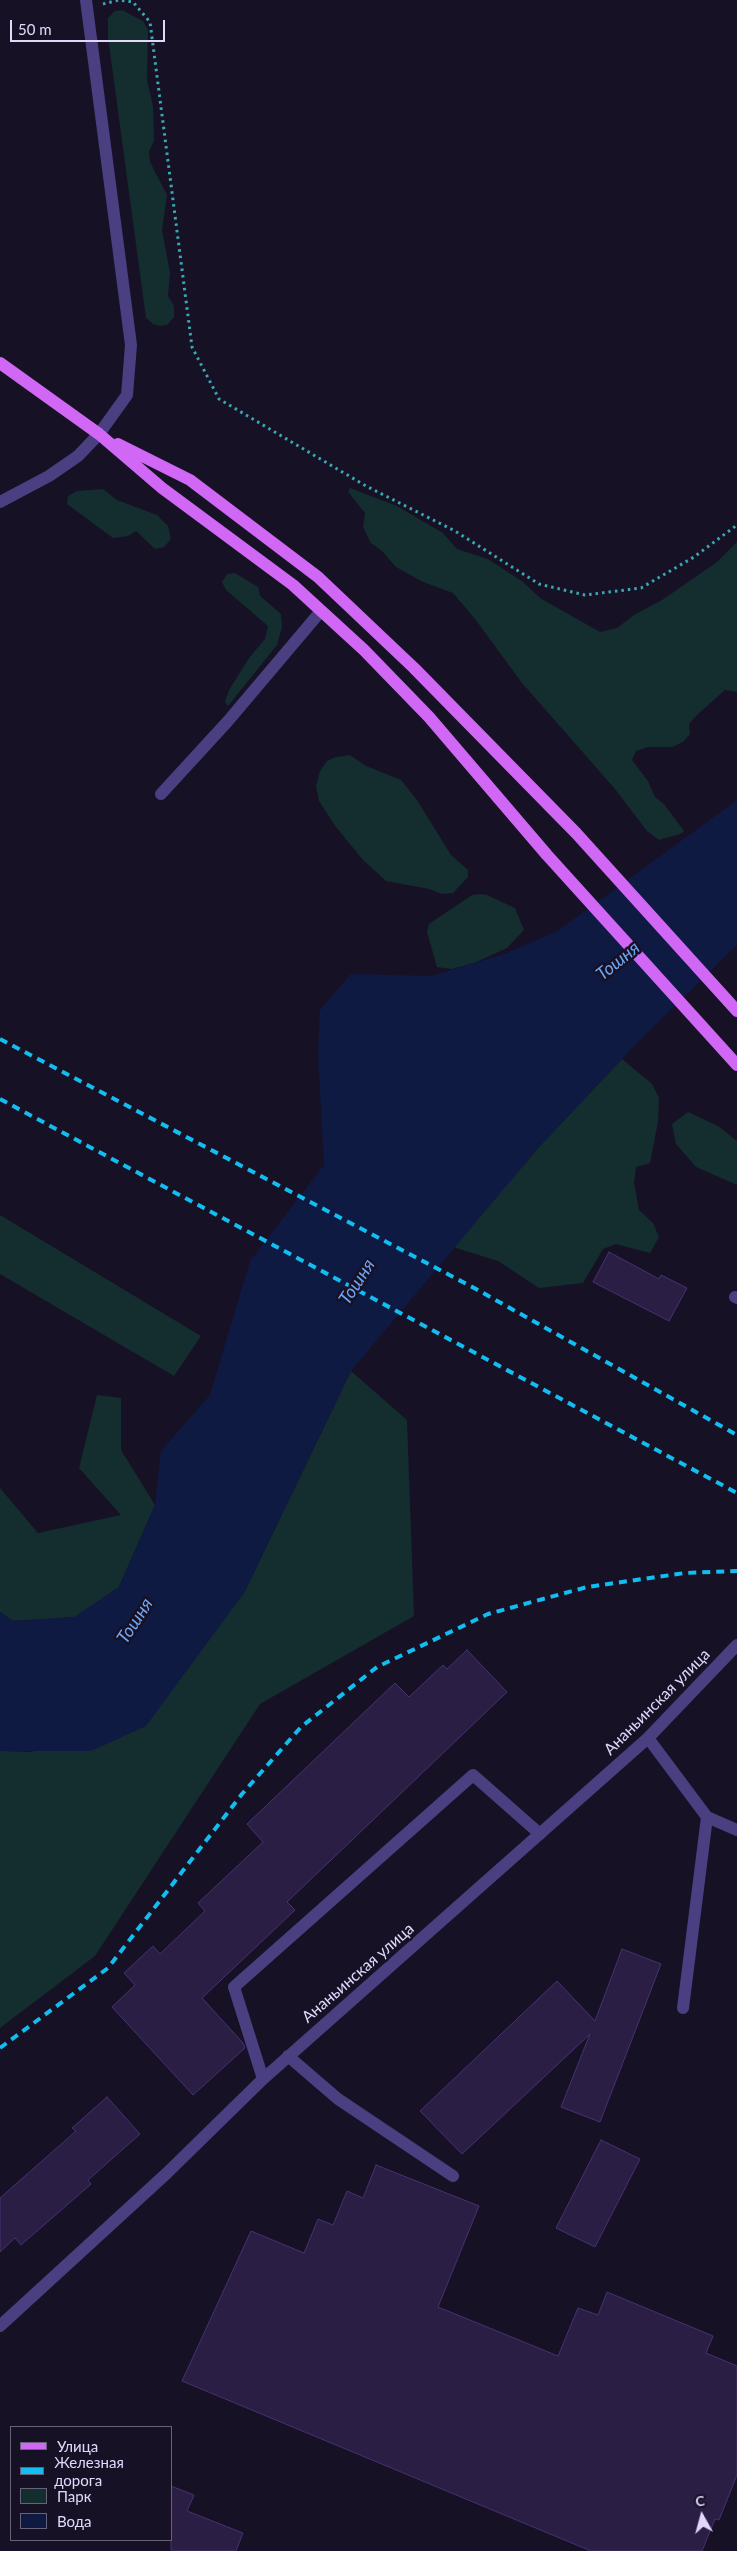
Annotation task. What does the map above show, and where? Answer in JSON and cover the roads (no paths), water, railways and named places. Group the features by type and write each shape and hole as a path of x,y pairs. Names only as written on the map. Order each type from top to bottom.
{"main road":[{"path":"0,363 99,434 162,488 293,585 364,650 428,717 547,855 708,1036 737,1064"},
{"path":"99,434 190,480 318,577 414,668 576,833 737,1011"}],"street":[{"path":"0,502 49,476 78,456 99,434 127,395 131,346 87,4"},
{"path":"161,794 228,722 321,611"},
{"name":"Ананьинская улица","path":"0,2326 167,2173 288,2056 648,1738 737,1645"},
{"path":"648,1738 706,1817 737,1830"},
{"path":"263,2079 234,1987 473,1776 540,1834"},
{"path":"683,2008 706,1817"},
{"path":"288,2056 338,2099 453,2176"}],"water":[{"name":"Тошня","path":"737,800 737,945 637,1043 539,1147 351,1371 244,1593 146,1726 91,1751 0,1751 0,1612 13,1621 74,1617 119,1587 155,1505 161,1451 210,1395 250,1261 324,1165 318,1054 320,1010 351,974 431,976 507,953 559,930"}],"railway":[{"path":"0,1039 476,1289 737,1435"},
{"path":"0,1099 737,1493"},
{"path":"0,2048 108,1968 242,1794 301,1727 377,1667 488,1614 587,1587 685,1573 737,1571"}]}
